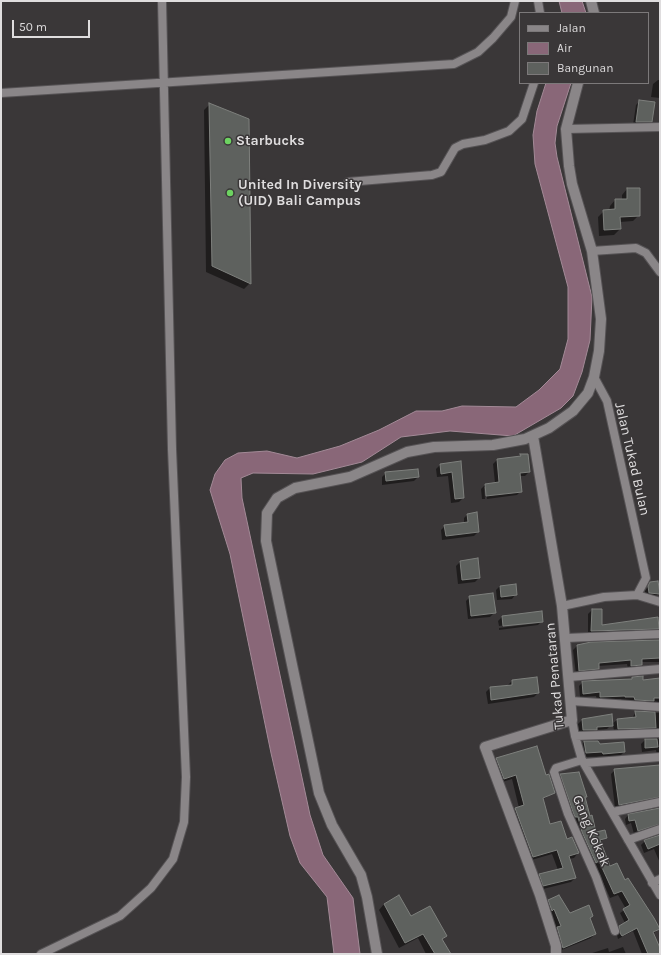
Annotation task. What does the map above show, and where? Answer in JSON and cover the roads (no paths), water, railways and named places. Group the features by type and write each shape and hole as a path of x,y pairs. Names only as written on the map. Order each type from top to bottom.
{"street":[{"path":"41,954 120,916 151,888 173,859 184,822 186,778 172,449 162,1"},
{"path":"1,93 454,64 478,52 493,38 511,17 515,1"},
{"path":"538,1 540,12"},
{"path":"591,1 594,12"},
{"path":"348,182 432,175 441,172 455,148 463,144 485,140 509,131 522,119 534,84"},
{"path":"377,954 367,897 361,875 332,825 319,793 266,541 267,513 277,498 295,488 350,477 407,452 434,447 503,444 533,436 549,428 573,411 588,393 594,377 599,351 602,319 592,251 572,184 566,129 578,84"},
{"path":"566,129 660,127"},
{"path":"592,251 636,248 646,253 660,272"},
{"name":"Jalan Tukad Bulan","path":"594,377 607,401 646,578 637,595"},
{"name":"Tukad Penataran","path":"533,436 562,606 572,720 575,736 583,761 660,895"},
{"path":"562,606 604,597 637,595 660,602"},
{"path":"566,638 660,634"},
{"path":"569,677 660,669"},
{"path":"571,702 660,707"},
{"path":"556,954 556,946 546,914 485,747 572,720"},
{"path":"575,736 660,733"},
{"path":"583,761 660,756"},
{"name":"Gang Kokak","path":"583,761 556,768 554,772 568,814 596,877 615,931"},
{"path":"613,812 660,802"},
{"path":"628,840 660,829"},
{"path":"652,883 660,878"}],"water":[{"path":"559,1 582,1 586,12 562,12"},
{"path":"546,84 571,84 557,126 555,143 557,157 592,297 590,340 582,372 573,396 561,408 513,436 450,431 401,437 362,462 313,474 253,473 241,478 242,498 310,815 323,855 353,898 360,954 334,954 327,897 300,863 290,836 271,753 230,554 210,490 215,474 225,460 238,453 267,451 297,458 340,446 379,430 416,411 442,411 462,406 516,407 539,390 560,369 568,339 568,287 535,164 533,135 537,111"}],"place":[{"name":"Starbucks","path":"228,141"},
{"name":"United In Diversity (UID) Bali Campus","path":"230,193"}]}
